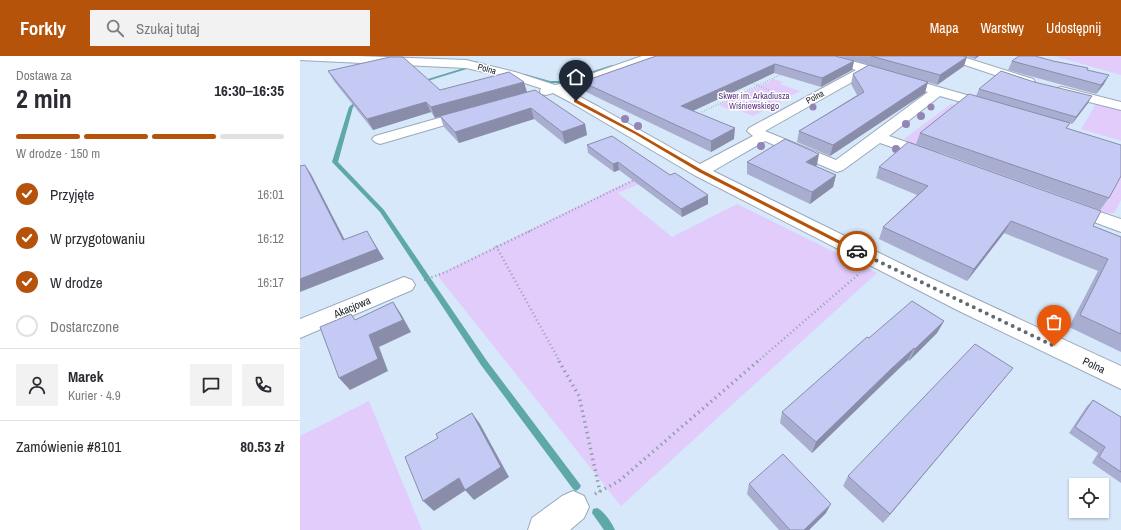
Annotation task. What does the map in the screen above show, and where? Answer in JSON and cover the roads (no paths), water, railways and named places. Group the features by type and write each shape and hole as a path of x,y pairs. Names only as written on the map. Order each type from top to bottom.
{"street":[{"name":"Polna","path":"300,56 466,64 553,89 700,171 875,260 1121,378"},
{"name":"Polna","path":"530,96 572,85 653,56"},
{"path":"820,56 880,74"},
{"path":"948,56 1046,87 1121,106"},
{"name":"Polna","path":"764,136 754,131 866,70"},
{"path":"909,82 1008,111"},
{"path":"700,171 764,136 837,167 938,91"},
{"path":"380,140 484,109"},
{"path":"878,137 947,162"},
{"path":"1058,202 1121,226"},
{"name":"Akacjowa","path":"300,329 404,285"},
{"path":"544,530 573,507"}],"waterway":[{"path":"466,62 481,63"},
{"path":"525,75 550,82 562,82 613,66"},
{"path":"420,82 468,68"},
{"path":"360,99 351,107 335,162 382,211 484,363 576,486"},
{"path":"597,513 610,530"}],"park label":[{"name":"Skwer im. Arkadiusza Wiśniewskiego","path":"754,102"}]}
